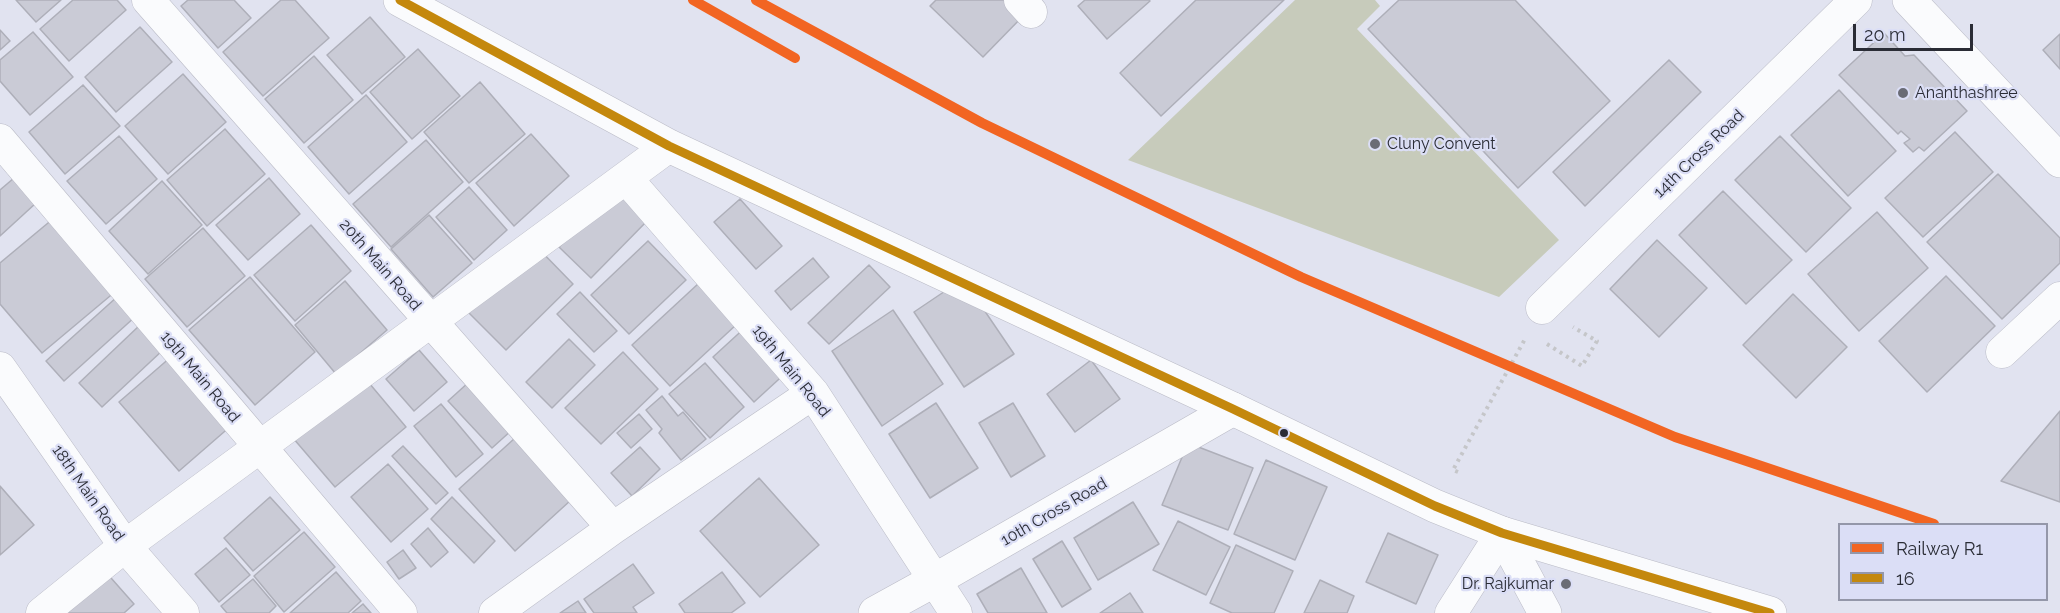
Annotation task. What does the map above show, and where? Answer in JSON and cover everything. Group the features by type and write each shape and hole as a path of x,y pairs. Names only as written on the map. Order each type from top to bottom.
{"main road":[{"path":"400,0 669,146 1233,409 1435,506 1502,533 1770,613"},
{"path":"1909,0 2060,161"},
{"name":"10th Cross Road","path":"874,613 1233,409"},
{"path":"1502,533 1545,613"}],"street":[{"name":"20th Main Road","path":"148,0 614,528"},
{"name":"14th Cross Road","path":"1535,320 1856,0"},
{"name":"19th Main Road","path":"0,140 401,613"},
{"path":"42,613 125,546 669,146"},
{"name":"19th Main Road","path":"626,178 813,393 956,613"},
{"path":"2002,352 2060,298"},
{"name":"18th Main Road","path":"0,368 125,546 183,613"},
{"path":"495,613 614,528 813,393"},
{"path":"1451,613 1502,533"}],"path":[{"path":"1454,470 1535,320 1597,341 1582,366 1538,338"}],"green space":[{"path":"1295,0 1375,0 1380,6 1357,29 1559,240 1499,297 1128,160"}],"building":[{"path":"16,0 61,0 36,22"},
{"path":"73,0 117,0 126,10 69,61 40,29"},
{"path":"188,0 234,0 251,18 218,48 181,6"},
{"path":"281,0 295,0 329,38 263,96 223,52"},
{"path":"936,0 1008,0 1024,15 983,57 930,6"},
{"path":"1085,0 1150,1 1107,39 1078,6"},
{"path":"1196,0 1284,0 1161,116 1120,73"},
{"path":"1399,0 1515,0 1610,101 1518,188 1368,29"},
{"path":"370,17 405,57 362,94 327,55"},
{"path":"140,27 172,62 116,112 85,77"},
{"path":"0,30 10,41 0,50"},
{"path":"33,32 73,77 30,115 0,81 0,60"},
{"name":"Ananthashree","path":"1884,33 1905,56 1914,55 1967,111 1924,151 1919,147 1913,152 1904,143 1910,139 1901,131 1898,134 1839,75"},
{"path":"2060,34 2060,69 2043,50"},
{"path":"418,49 460,96 412,139 370,92"},
{"path":"314,56 353,100 304,143 265,99"},
{"path":"1669,60 1701,92 1585,206 1553,172"},
{"path":"183,74 226,122 168,174 125,126"},
{"path":"480,82 525,134 469,183 424,132"},
{"path":"83,85 120,126 65,174 29,132"},
{"path":"1839,90 1896,151 1848,196 1791,135"},
{"path":"366,95 407,142 349,194 308,147"},
{"path":"225,129 265,174 207,226 167,180"},
{"path":"1955,132 1993,172 1923,237 1885,198"},
{"path":"531,134 569,176 514,226 476,183"},
{"path":"119,136 157,179 106,224 67,181"},
{"path":"1780,136 1851,208 1806,252 1735,180"},
{"path":"426,140 463,182 391,247 353,204"},
{"path":"1998,174 2060,238 2060,263 2002,319 1927,242"},
{"path":"14,178 36,203 0,236 0,190"},
{"path":"269,178 300,214 248,260 216,225"},
{"path":"162,181 202,225 148,274 109,231"},
{"path":"469,187 507,230 474,260 436,217"},
{"path":"620,187 650,218 591,278 559,247"},
{"path":"1723,191 1792,260 1746,304 1679,235"},
{"path":"740,199 782,246 756,269 714,222"},
{"path":"1877,212 1928,268 1859,331 1808,274"},
{"path":"429,215 472,263 433,297 391,249"},
{"path":"54,218 116,291 42,353 0,304 0,263"},
{"path":"311,225 351,271 295,321 254,275"},
{"path":"203,228 245,276 187,327 145,279"},
{"path":"1657,240 1707,288 1659,337 1610,289"},
{"path":"648,241 686,280 629,334 591,295"},
{"path":"534,244 573,284 506,350 466,310"},
{"path":"813,258 829,277 791,310 775,291"},
{"path":"869,265 890,287 829,344 808,323"},
{"path":"1946,276 1995,326 1927,392 1879,341"},
{"path":"250,277 315,352 255,405 189,330"},
{"path":"963,279 1014,354 964,387 914,312"},
{"path":"345,281 387,330 336,374 295,325"},
{"path":"699,283 737,324 670,386 632,345"},
{"path":"580,292 617,331 594,352 557,314"},
{"path":"1793,294 1847,347 1796,398 1743,345"},
{"path":"118,296 136,316 64,381 46,361"},
{"path":"893,310 943,384 882,426 832,351"},
{"path":"141,324 164,349 102,407 79,383"},
{"path":"749,324 790,369 754,402 713,357"},
{"path":"569,339 595,365 552,408 526,382"},
{"path":"419,350 447,382 414,411 386,379"},
{"path":"623,352 658,389 601,444 565,408"},
{"path":"172,356 232,425 179,471 119,402"},
{"path":"1091,360 1120,399 1075,432 1047,394"},
{"path":"705,363 744,407 710,438 669,394"},
{"path":"364,377 406,427 335,487 293,438"},
{"path":"469,382 513,429 492,448 448,401"},
{"path":"662,396 678,416 683,412 706,439 681,460 659,433 662,429 646,410"},
{"path":"936,403 978,468 930,498 889,434"},
{"path":"1013,403 1045,456 1011,477 979,423"},
{"path":"441,404 483,454 456,477 414,426"},
{"path":"2060,411 2060,502 2001,481"},
{"path":"639,414 652,429 631,448 617,433"},
{"path":"515,438 571,500 515,551 459,489"},
{"path":"1188,443 1253,468 1228,530 1162,505"},
{"path":"403,446 448,493 436,504 392,456"},
{"path":"640,447 660,469 632,496 611,473"},
{"path":"1266,460 1327,487 1295,560 1234,534"},
{"path":"388,464 428,509 391,542 351,497"},
{"path":"759,478 819,545 760,597 700,531"},
{"path":"0,486 34,525 0,555"},
{"path":"270,497 300,530 253,571 224,538"},
{"path":"452,497 495,541 474,563 431,519"},
{"path":"1133,502 1159,544 1098,580 1074,538"},
{"path":"1178,521 1230,547 1206,595 1153,570"},
{"path":"428,528 448,552 431,567 411,544"},
{"path":"304,532 335,567 284,612 254,576"},
{"path":"1388,533 1438,555 1416,604 1366,582"},
{"path":"1062,541 1091,589 1062,607 1033,559"},
{"path":"1236,545 1293,571 1274,613 1232,613 1210,603"},
{"path":"226,548 250,575 219,602 195,574"},
{"path":"403,550 416,568 399,579 387,562"},
{"path":"96,561 134,604 124,613 52,613"},
{"path":"633,564 654,593 633,607 637,613 594,613 584,599"},
{"path":"1021,568 1047,613 988,613 977,594"},
{"path":"336,572 361,601 348,613 290,613"},
{"path":"722,572 745,603 731,613 685,613 679,604"},
{"path":"253,579 276,606 269,613 227,613 221,606"},
{"path":"1320,580 1354,596 1347,613 1304,613"},
{"path":"1130,593 1143,613 1100,613"},
{"path":"578,601 586,613 560,613"},
{"path":"363,604 371,613 352,613"}],"rail line":[{"name":"R1","path":"693,0 795,58"},
{"name":"R1","path":"756,0 982,123 1301,277 1675,437 1931,523"}],"transit line":[{"name":"16","path":"400,0 669,146 1233,409 1435,506 1502,533 1770,613"}],"place":[{"name":"Ananthashree","path":"1903,93"},
{"name":"Cluny Convent","path":"1375,144"},
{"name":"Dr. Rajkumar","path":"1566,584"}]}
